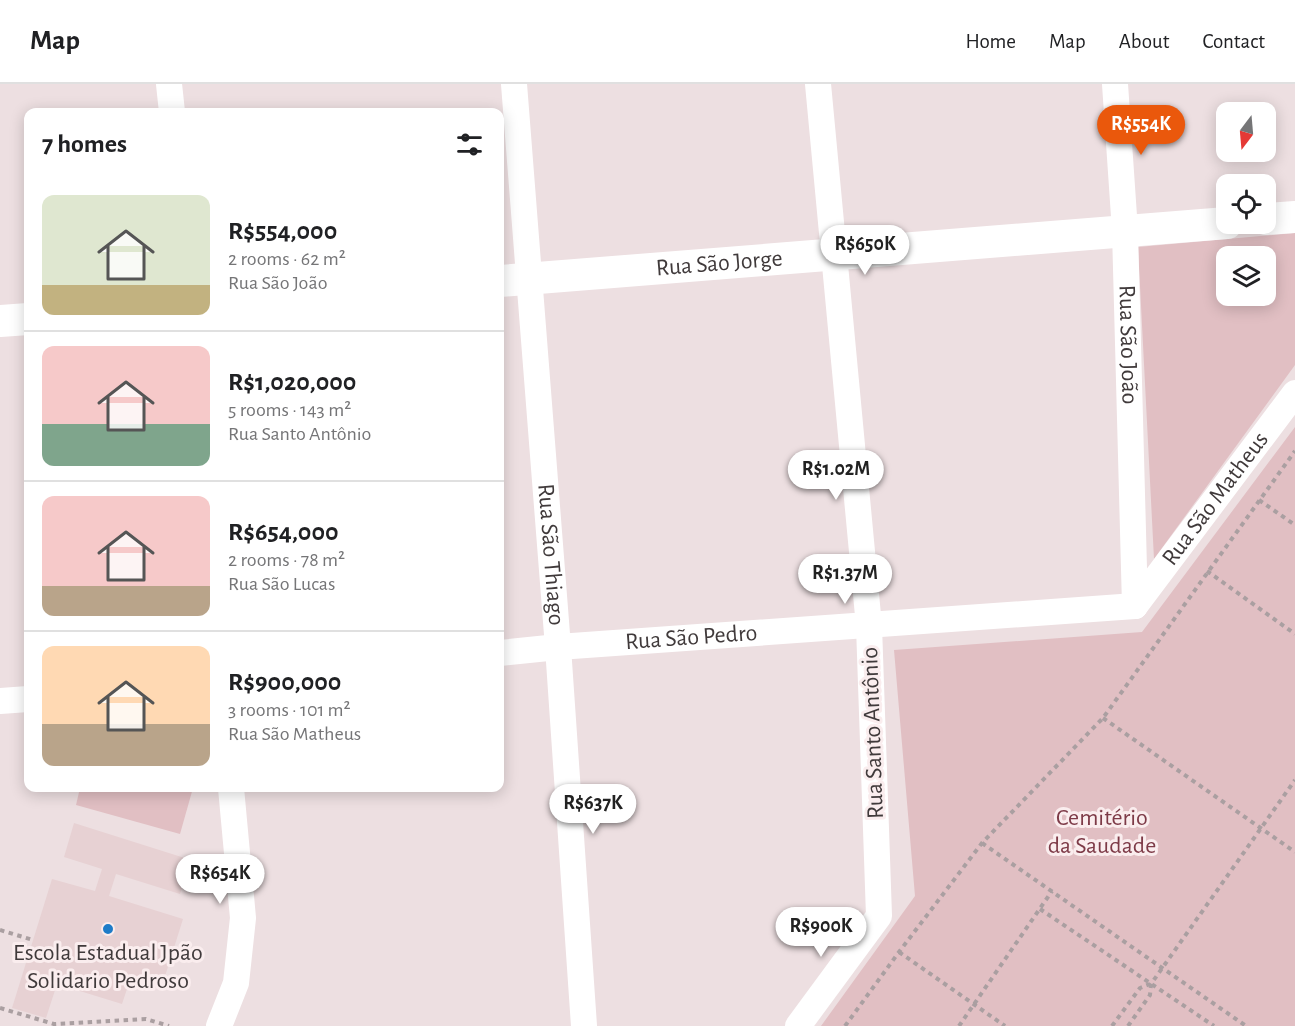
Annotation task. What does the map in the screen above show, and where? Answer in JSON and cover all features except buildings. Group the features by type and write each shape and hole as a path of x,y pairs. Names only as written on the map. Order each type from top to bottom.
{"main road":[{"path":"1276,218 1295,217"},
{"name":"Rua São Jorge","path":"514,279 1216,224"},
{"path":"0,321 24,319"}],"street":[{"path":"169,84 172,108"},
{"name":"Rua São Thiago","path":"514,84 514,279 558,647 584,1026"},
{"name":"Rua Santo Antônio","path":"798,1026 879,916 869,626 818,84"},
{"name":"Rua São João","path":"1115,84 1125,231 1135,606"},
{"name":"Rua São Matheus","path":"1135,606 1295,393"},
{"name":"Rua São Pedro","path":"504,653 1135,606"},
{"path":"0,701 24,699"},
{"path":"219,1026 236,983 243,918 231,792"}],"path":[{"path":"845,1026 982,843 1102,718 1295,451"},
{"path":"1259,500 1295,525"},
{"path":"1207,571 1295,634"},
{"path":"1102,718 1295,852"},
{"path":"1128,1026 1150,995 1151,984 1295,780"},
{"path":"982,843 1246,1026"},
{"path":"958,1026 1052,891"},
{"path":"1040,909 1214,1026"},
{"path":"0,930 33,940"},
{"path":"899,952 1005,1026"},
{"path":"1112,1026 1140,988 1151,984"},
{"path":"0,1008 54,1024 146,1019 170,1026"}],"shaded area":[{"name":"Escola Estadual Jpão Solidario Pedroso","path":"74,823 191,860 180,894 116,874 109,896 183,919 161,989 130,980 122,1004 57,984 46,1018 12,1008 52,879 95,891 102,869 64,857"}],"green space":[{"path":"1295,233 1295,365 1154,559 1138,247"},
{"name":"Cemitério da Saudade","path":"1295,427 1295,1026 821,1026 915,896 894,650 1142,632"},
{"path":"79,792 192,792 180,834 76,805"}],"place":[{"name":"Escola Estadual Jpão Solidario Pedroso","path":"108,929"}]}
